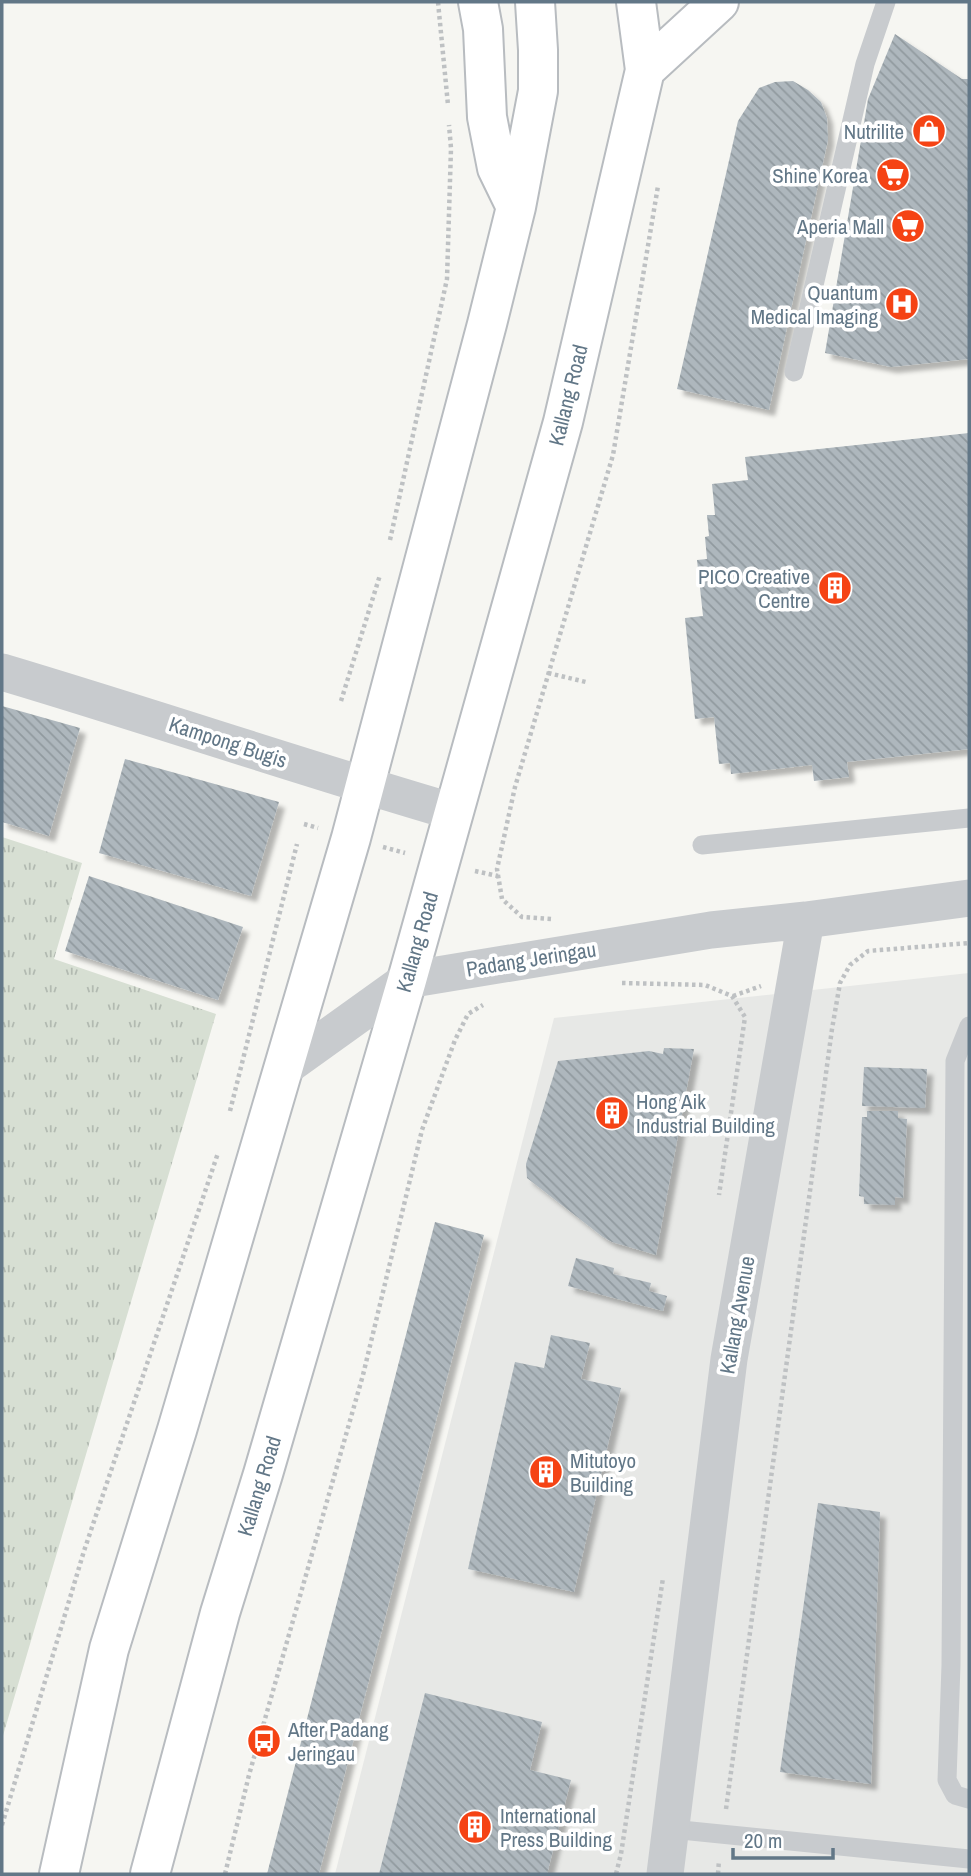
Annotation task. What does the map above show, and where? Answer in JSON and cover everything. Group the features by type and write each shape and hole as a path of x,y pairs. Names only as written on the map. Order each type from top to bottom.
{"main road":[{"path":"478,2 483,29 486,117 497,168 516,207"},
{"path":"59,1874 109,1648 177,1430 366,786 516,207 538,91 535,2"},
{"name":"Kallang Road","path":"150,1874 220,1614 407,980 562,422 645,70 636,2"},
{"path":"645,70 719,2"}],"street":[{"name":"Kampong Bugis","path":"2,672 454,812"},
{"path":"806,920 969,898"},
{"name":"Padang Jeringau","path":"284,1069 407,980 711,930 806,920"},
{"name":"Kallang Avenue","path":"665,1874 729,1359 806,920"}],"lane":[{"path":"794,372 865,64 886,2"},
{"path":"702,845 969,818"},
{"path":"969,1026 955,1061 951,1637 947,1780 955,1795 969,1798"},
{"path":"671,1829 969,1859"}],"path":[{"path":"438,2 448,108"},
{"path":"388,545 447,279 451,148 449,121"},
{"path":"556,919 522,918 502,900 497,869 515,787 613,455 658,184"},
{"path":"341,701 382,571"},
{"path":"548,673 586,682"},
{"path":"304,824 439,863 498,876"},
{"path":"228,1120 297,844"},
{"path":"718,1874 840,983 850,965 868,951 969,943"},
{"path":"614,984 705,985 732,996 744,1017 718,1206"},
{"path":"225,1874 249,1775 363,1375 422,1130 454,1040 468,1014 487,1003"},
{"path":"2,1825 84,1551 220,1147"},
{"path":"616,1874 664,1572"}],"shaded area":[{"path":"969,973 969,1874 335,1874 554,1018"}],"green space":[{"path":"2,837 82,863 54,959 216,1014 2,1739"}],"building":[{"name":"Aperia Mall","path":"895,34 962,79 969,79 969,359 891,367 825,353 868,99"},
{"path":"793,81 821,102 827,118 828,140 769,410 677,389 738,121 759,88 775,82"},
{"name":"PICO Creative Centre","path":"969,433 969,749 847,762 849,777 814,781 812,765 731,774 730,763 719,764 714,717 695,719 685,618 703,616 697,560 707,559 707,515 715,515 712,484 748,480 745,457"},
{"path":"2,706 80,728 49,836 2,822"},
{"path":"125,759 279,802 251,896 99,853"},
{"path":"89,876 243,927 218,1000 65,951"},
{"name":"Hong Aik Industrial Building","path":"664,1048 694,1049 656,1255 603,1237 527,1178 526,1164 558,1061 649,1051 663,1054"},
{"path":"864,1067 927,1069 925,1108 862,1106"},
{"path":"867,1111 898,1111 898,1118 907,1119 903,1198 895,1197 895,1205 864,1204 864,1197 859,1196 862,1117 867,1117"},
{"path":"435,1222 484,1235 319,1874 267,1874"},
{"path":"576,1258 614,1268 613,1274 651,1283 649,1291 667,1296 663,1311 568,1286"},
{"name":"Mitutoyo Building","path":"551,1335 590,1343 581,1379 621,1388 574,1592 468,1569 515,1362 544,1368"},
{"path":"818,1503 880,1512 871,1784 780,1772"},
{"name":"International Press Building","path":"425,1693 542,1722 530,1770 571,1780 547,1874 379,1874"}],"place":[{"name":"Nutrilite","path":"929,131"},
{"name":"Shine Korea","path":"893,175"},
{"name":"Aperia Mall","path":"908,226"},
{"name":"Quantum Medical Imaging","path":"902,304"},
{"name":"PICO Creative Centre","path":"835,588"},
{"name":"Hong Aik Industrial Building","path":"612,1113"},
{"name":"Mitutoyo Building","path":"546,1472"},
{"name":"After Padang Jeringau","path":"264,1741"},
{"name":"International Press Building","path":"475,1827"}]}
